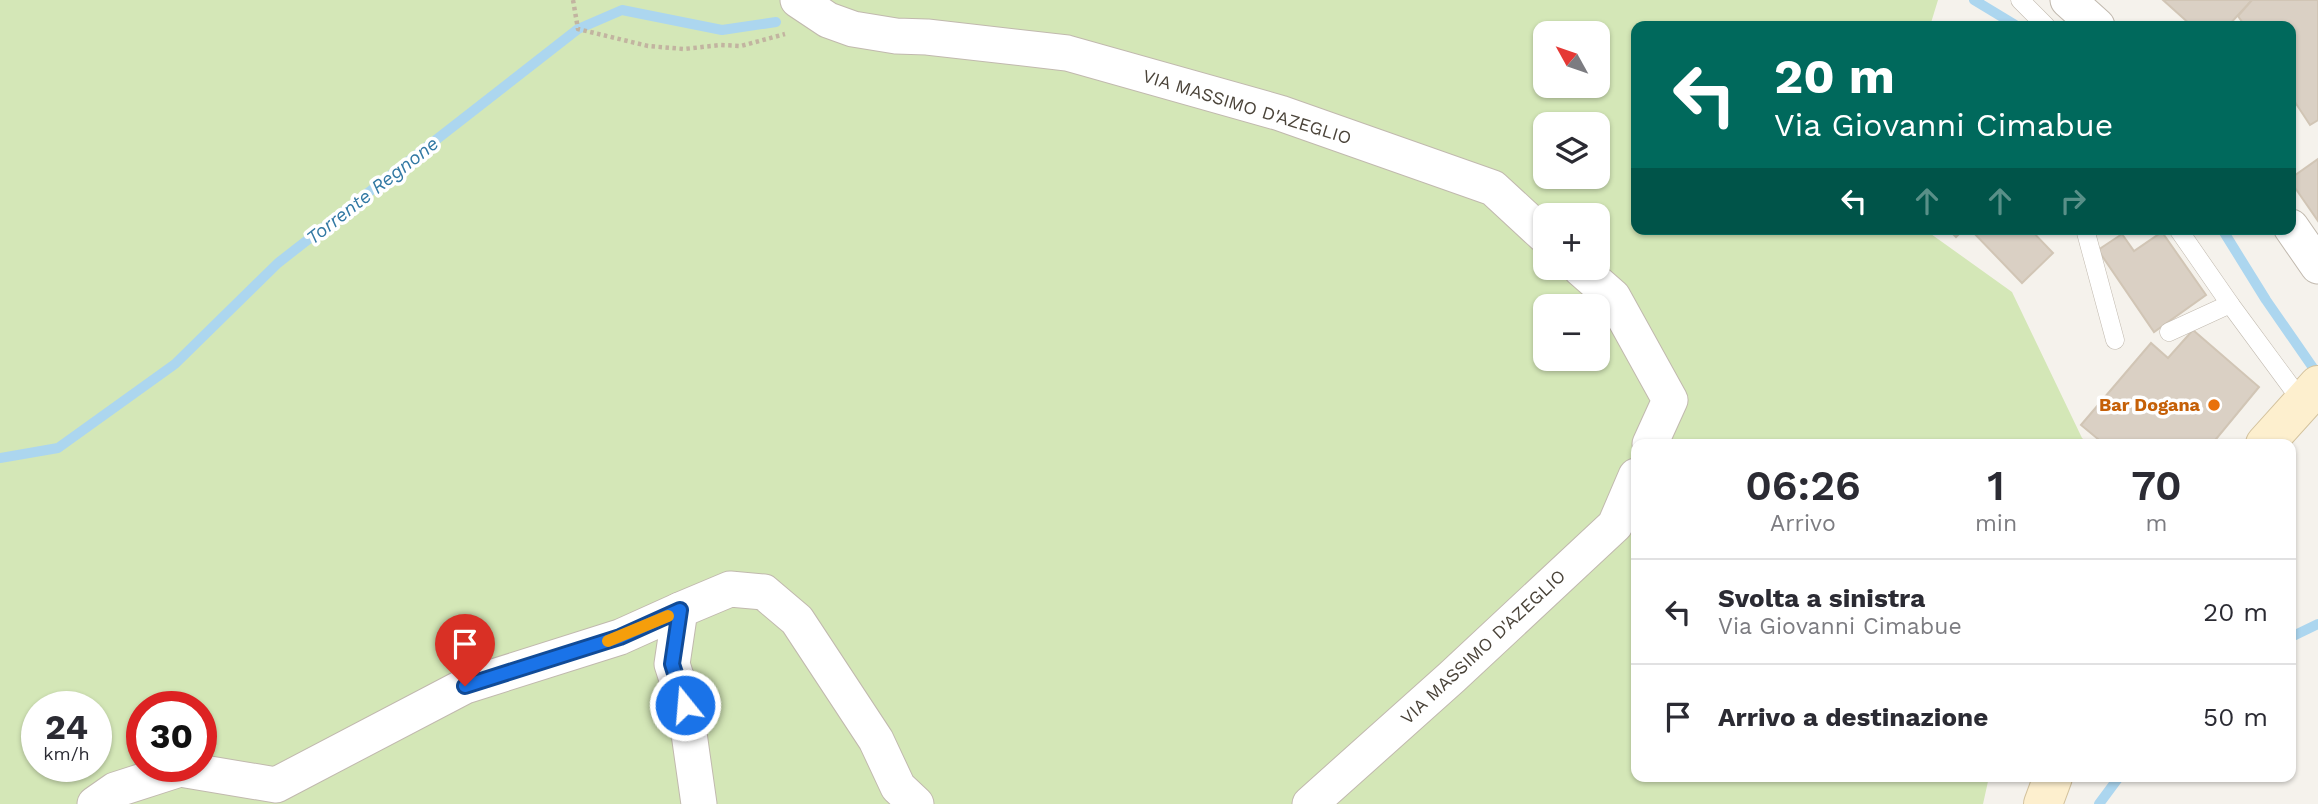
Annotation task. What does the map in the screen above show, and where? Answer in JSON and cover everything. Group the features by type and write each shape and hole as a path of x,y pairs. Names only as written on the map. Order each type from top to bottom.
{"main road":[{"path":"2270,439 2311,394"},
{"path":"2043,804 2051,782"}],"street":[{"path":"2068,0 2091,21"},
{"name":"VIA MASSIMO D'AZEGLIO","path":"808,7 828,20 853,29 896,36 1067,53 1280,113 1493,188 1533,225"},
{"path":"2296,234 2318,266"},
{"path":"1593,280 1613,298 1670,400 1652,439"},
{"name":"VIA MASSIMO D'AZEGLIO","path":"1310,804 1452,677 1615,525 1631,488"},
{"path":"95,804 115,790 180,769 276,785 465,686 620,637 730,589 764,592 797,620 876,740 898,787 916,804"},
{"path":"680,610 672,664 685,705 699,804"}],"lane":[{"path":"2020,0 2041,21"},
{"path":"2087,235 2115,340"},
{"path":"2182,235 2230,304 2311,394"},
{"path":"2169,332 2230,304"}],"path":[{"path":"573,0 578,29 648,46 684,48 741,46 798,30 808,7"}],"green space":[{"path":"0,0 1938,0 1932,21 1631,21 1631,235 1932,235 2012,292 2083,439 1631,439 1631,782 1988,782 1983,804 0,804"}],"building":[{"path":"2163,0 2252,0 2233,21 2186,21"},
{"path":"2252,0 2318,0 2318,120 2310,125 2296,104 2296,21 2242,21 2238,16"},
{"path":"2318,159 2318,221 2296,189 2296,174"},
{"path":"1976,235 2036,235 2053,253 2022,283"},
{"path":"2123,235 2134,251 2158,235 2164,235 2206,295 2154,332 2098,250"},
{"path":"2193,330 2259,387 2216,439 2098,439 2081,425 2151,343 2168,358"}],"waterway":[{"name":"Torrente Regnone","path":"1974,0 2009,21"},
{"name":"Torrente Regnone","path":"0,458 58,448 175,364 278,263 578,29 622,10 722,30 776,22"},
{"name":"Torrente Regnone","path":"2226,235 2266,300 2318,375"},
{"path":"2296,635 2318,624"},
{"path":"2099,804 2115,782"}],"slow traffic":[{"path":"608,641 668,616"}],"place":[{"name":"Bar Dogana","path":"2214,405"}],"route":[{"path":"465,686 620,637 680,610 672,664 685,705"}]}
